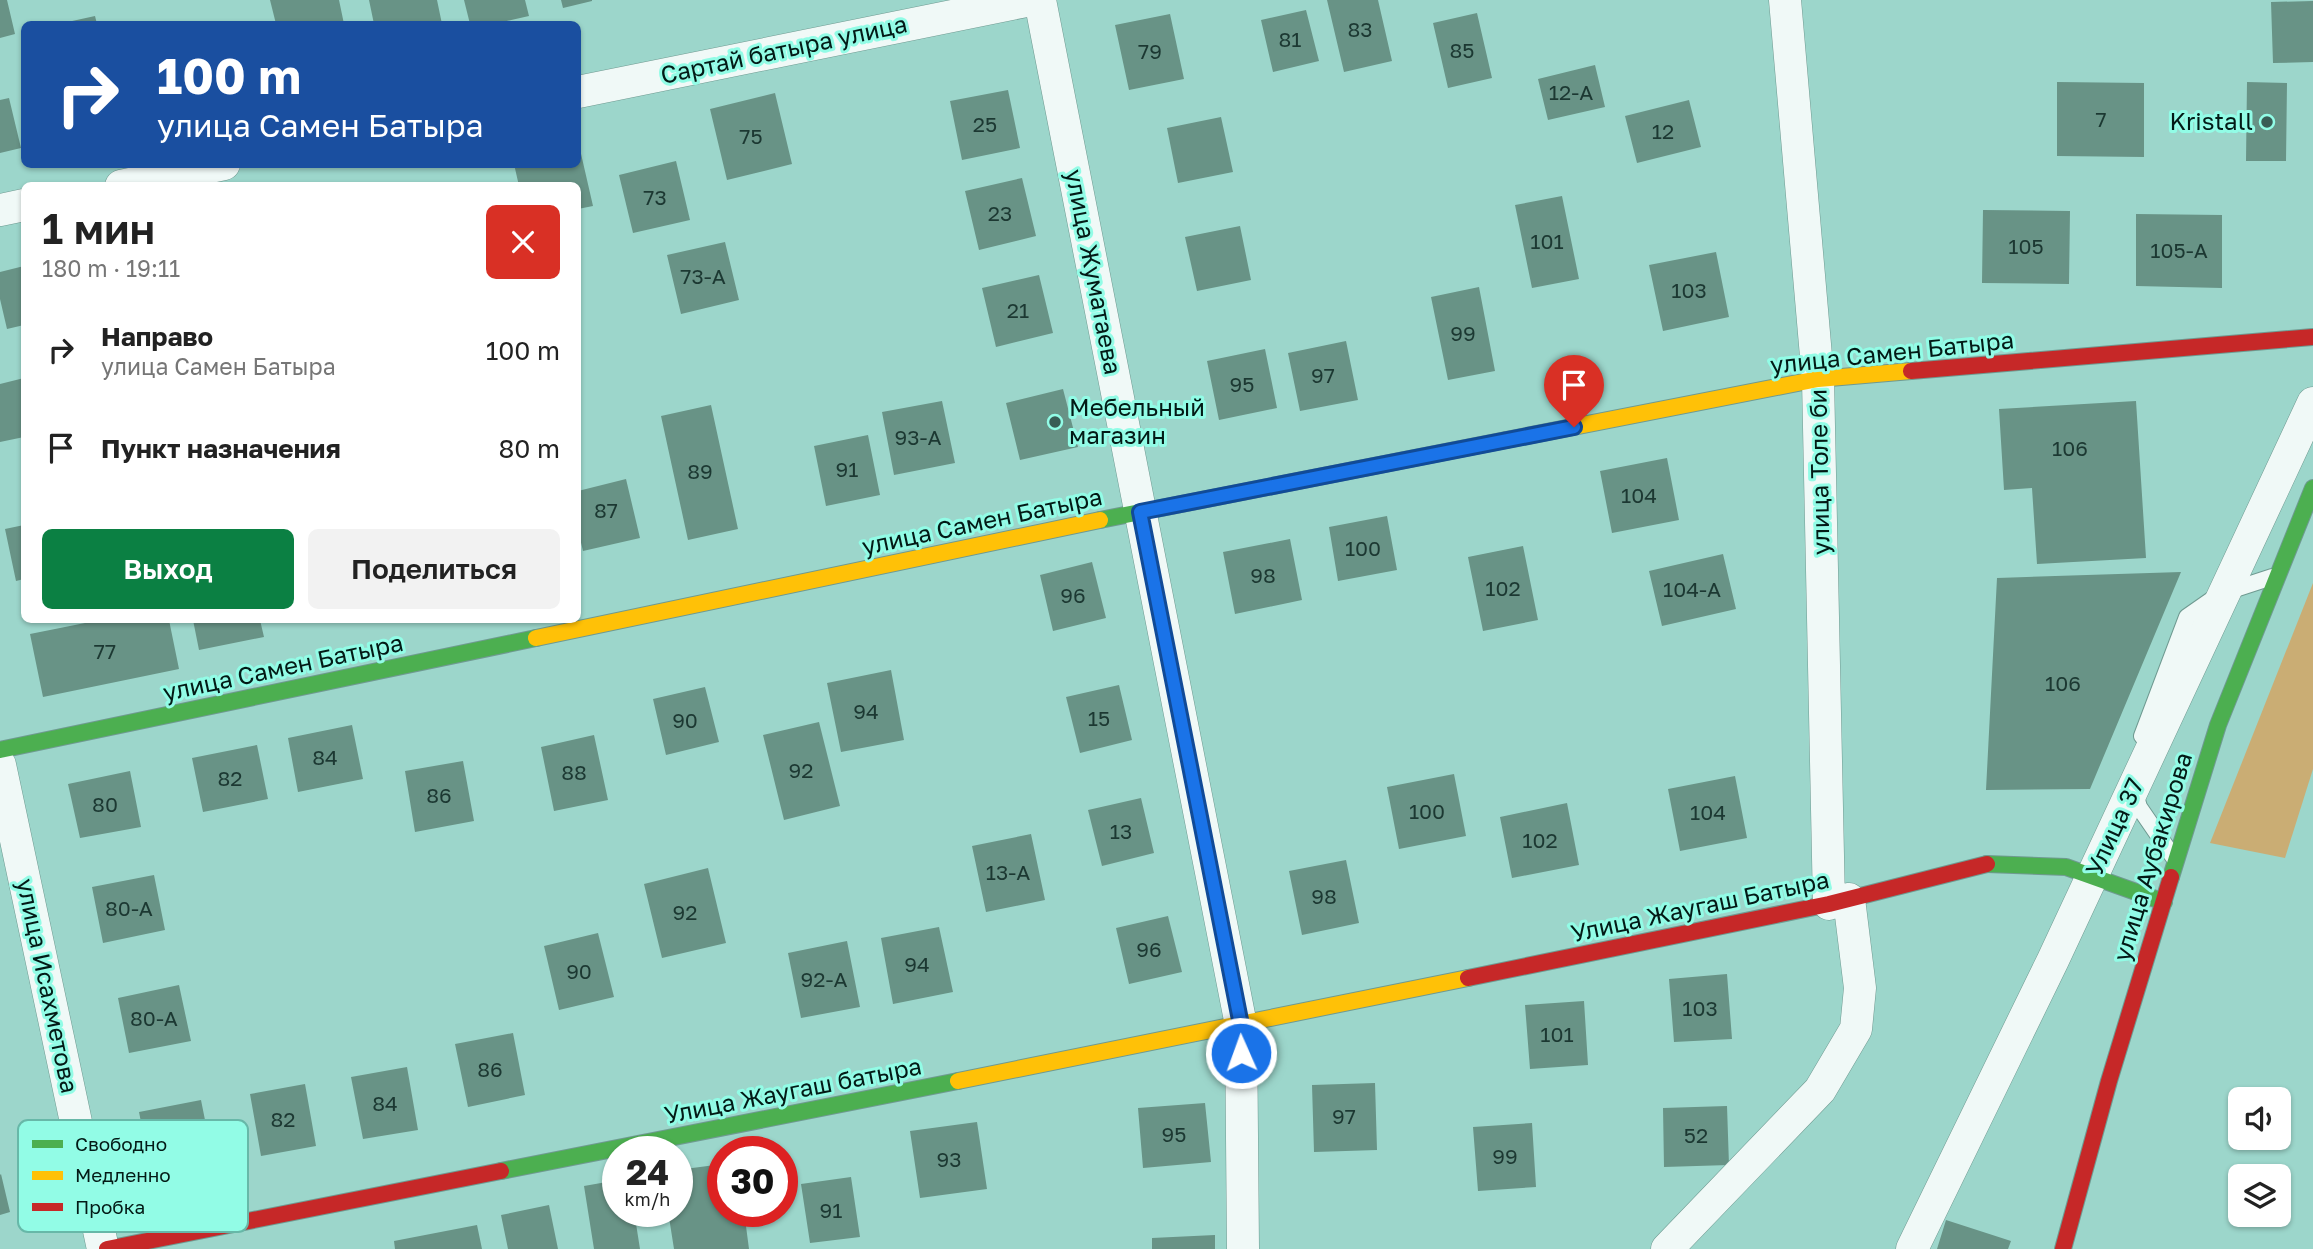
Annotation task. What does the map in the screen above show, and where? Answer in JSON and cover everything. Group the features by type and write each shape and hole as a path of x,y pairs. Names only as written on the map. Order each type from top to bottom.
{"street":[{"name":"Сартай батыра улица","path":"581,91 1031,0"},
{"name":"улица Жуматаева","path":"1040,0 1241,1025 1242,1249"},
{"name":"улица Толе би","path":"1667,1249 1820,1090 1856,1030 1860,988 1839,902 1818,379 1785,0"},
{"path":"140,182 205,168"},
{"path":"0,210 21,206"},
{"name":"улица Самен Батыра","path":"0,750 1140,512 1818,379 2313,337"},
{"name":"Улица 37","path":"1912,1249 2047,973 2313,402"},
{"name":"улица Аубакирова","path":"2063,1249 2109,1081 2218,725 2313,488"},
{"name":"улица Исахметова","path":"0,765 77,1120"},
{"name":"Улица Жаугаш Батыра","path":"1241,1025 1839,902 1987,864 2066,867 2164,902"},
{"name":"Улица Жаугаш батыра","path":"248,1221 1241,1025"},
{"name":"Улица Жаугаш батыра","path":"105,1249 191,1232"}],"lane":[{"path":"2176,861 2139,807 2129,772 2187,617 2220,594 2278,575"}],"shaded area":[{"path":"2313,583 2313,769 2285,858 2210,843"}],"building":[{"path":"0,0 7,0 15,34 0,38"},
{"path":"270,0 339,0 343,21 275,21"},
{"path":"369,0 437,0 441,21 373,21"},
{"path":"464,0 525,0 529,16 506,21 469,21"},
{"path":"561,0 592,0 592,1 563,8"},
{"path":"1327,0 1378,0 1392,61 1344,72"},
{"path":"2313,1 2313,62 2273,63 2271,2"},
{"path":"1306,10 1319,61 1273,72 1261,20"},
{"path":"1477,13 1492,78 1448,88 1433,23"},
{"path":"1170,14 1184,79 1129,90 1115,25"},
{"path":"95,16 96,21 72,21"},
{"path":"1595,65 1605,107 1548,120 1538,79"},
{"path":"2057,82 2144,83 2144,157 2057,156"},
{"name":"Kristall","path":"2247,82 2287,83 2286,161 2246,161"},
{"path":"1008,90 1020,148 962,160 950,101"},
{"path":"775,93 792,164 727,180 710,109"},
{"path":"9,98 21,148 0,153 0,100"},
{"path":"1689,100 1701,147 1637,163 1625,116"},
{"path":"1221,117 1233,172 1178,183 1167,128"},
{"path":"581,154 593,206 581,208 581,182 518,182 515,168 581,168"},
{"path":"676,161 690,220 633,233 619,175"},
{"path":"1022,178 1036,236 979,250 965,191"},
{"path":"1562,196 1579,279 1532,288 1515,205"},
{"path":"1983,210 2070,211 2069,284 1982,283"},
{"path":"2136,214 2222,215 2222,288 2136,286"},
{"path":"1240,226 1251,280 1197,291 1185,237"},
{"path":"725,242 739,300 681,314 667,255"},
{"path":"1716,252 1729,317 1663,331 1649,265"},
{"path":"21,267 21,326 7,329 0,299 0,272"},
{"path":"1039,275 1053,333 996,347 982,288"},
{"path":"1479,287 1495,371 1448,380 1431,297"},
{"path":"1346,341 1358,400 1300,411 1288,353"},
{"path":"1265,349 1277,408 1219,420 1207,361"},
{"path":"21,379 21,438 0,442 0,384"},
{"path":"1063,389 1078,447 1020,460 1006,403"},
{"path":"942,401 955,463 894,475 882,412"},
{"path":"2136,401 2146,558 2037,564 2032,488 2004,490 1999,409"},
{"path":"711,405 738,529 688,540 661,416"},
{"path":"868,435 880,495 826,506 814,446"},
{"path":"1667,458 1679,520 1612,533 1600,471"},
{"path":"626,479 640,538 583,551 581,490"},
{"path":"1387,516 1397,570 1338,581 1329,527"},
{"path":"21,526 21,580 16,581 5,529"},
{"path":"1290,539 1302,600 1235,614 1223,552"},
{"path":"1523,546 1538,620 1483,631 1468,557"},
{"path":"1723,554 1736,609 1662,626 1649,571"},
{"path":"1092,562 1106,618 1053,631 1040,575"},
{"path":"2181,572 2090,789 1986,790 1997,578"},
{"path":"85,623 170,623 179,669 43,697 30,634"},
{"path":"194,623 261,623 264,637 199,650"},
{"path":"891,670 904,740 841,752 827,683"},
{"path":"1119,685 1132,740 1080,753 1066,697"},
{"path":"705,687 719,742 666,755 653,699"},
{"path":"819,722 840,806 784,820 763,735"},
{"path":"352,725 363,779 298,792 288,738"},
{"path":"594,735 608,800 554,811 541,747"},
{"path":"257,745 268,799 203,812 192,758"},
{"path":"463,761 474,821 415,832 405,771"},
{"path":"130,771 141,827 80,838 68,784"},
{"path":"1454,774 1466,836 1399,849 1387,787"},
{"path":"1735,776 1747,838 1680,851 1668,789"},
{"path":"1141,798 1154,853 1102,866 1088,810"},
{"path":"1567,803 1579,865 1512,878 1500,817"},
{"path":"1031,834 1045,900 986,912 972,846"},
{"path":"1346,860 1359,923 1302,935 1289,871"},
{"path":"708,868 726,943 662,958 644,884"},
{"path":"154,875 165,930 103,943 92,887"},
{"path":"1168,916 1182,972 1129,984 1116,928"},
{"path":"939,927 953,992 893,1004 881,938"},
{"path":"598,933 614,997 559,1010 544,946"},
{"path":"847,941 860,1007 801,1018 788,953"},
{"path":"1727,974 1732,1039 1674,1042 1669,979"},
{"path":"179,985 191,1041 129,1053 118,998"},
{"path":"1584,1001 1588,1065 1530,1069 1525,1005"},
{"path":"513,1033 525,1095 468,1107 455,1044"},
{"path":"407,1067 418,1130 363,1139 351,1077"},
{"path":"1375,1083 1377,1150 1314,1152 1312,1085"},
{"path":"305,1084 316,1146 261,1156 250,1094"},
{"path":"201,1100 205,1120 141,1120 139,1112"},
{"path":"1205,1103 1211,1162 1143,1168 1138,1108"},
{"path":"1727,1106 1729,1165 1664,1167 1663,1108"},
{"path":"977,1122 987,1189 920,1198 910,1131"},
{"path":"1532,1123 1536,1187 1478,1191 1473,1127"},
{"path":"707,1166 707,1227 746,1227 749,1249 674,1249 671,1227 693,1227 693,1168"},
{"path":"0,1175 10,1212 0,1215"},
{"path":"851,1177 860,1237 810,1243 801,1184"},
{"path":"602,1183 602,1227 637,1227 640,1249 594,1249 584,1186"},
{"path":"549,1205 558,1249 508,1249 501,1215"},
{"path":"1946,1220 2011,1241 2008,1249 1937,1249"},
{"path":"477,1225 482,1249 395,1249 394,1241"},
{"path":"1215,1235 1215,1249 1152,1249 1152,1238"}],"traffic: fast":[{"path":"1100,520 1506,440"},
{"path":"2171,877 2218,725 2313,488"},
{"path":"0,750 536,638"},
{"path":"1987,864 2066,867 2164,902"},
{"path":"501,1171 958,1081"}],"traffic: slow":[{"path":"1506,440 1818,379 1911,371"},
{"path":"536,638 1100,520"},
{"path":"958,1081 1468,978"}],"traffic: jam":[{"path":"1911,371 2313,337"},
{"path":"1468,978 1829,904 1987,864"},
{"path":"2063,1249 2109,1081 2171,877"},
{"path":"248,1221 501,1171"},
{"path":"107,1249 193,1232"}],"place":[{"name":"Kristall","path":"2267,122"},
{"name":"Мебельный магазин","path":"1055,422"}],"route":[{"path":"1241,1053 1241,1025 1140,512 1574,427"}]}
